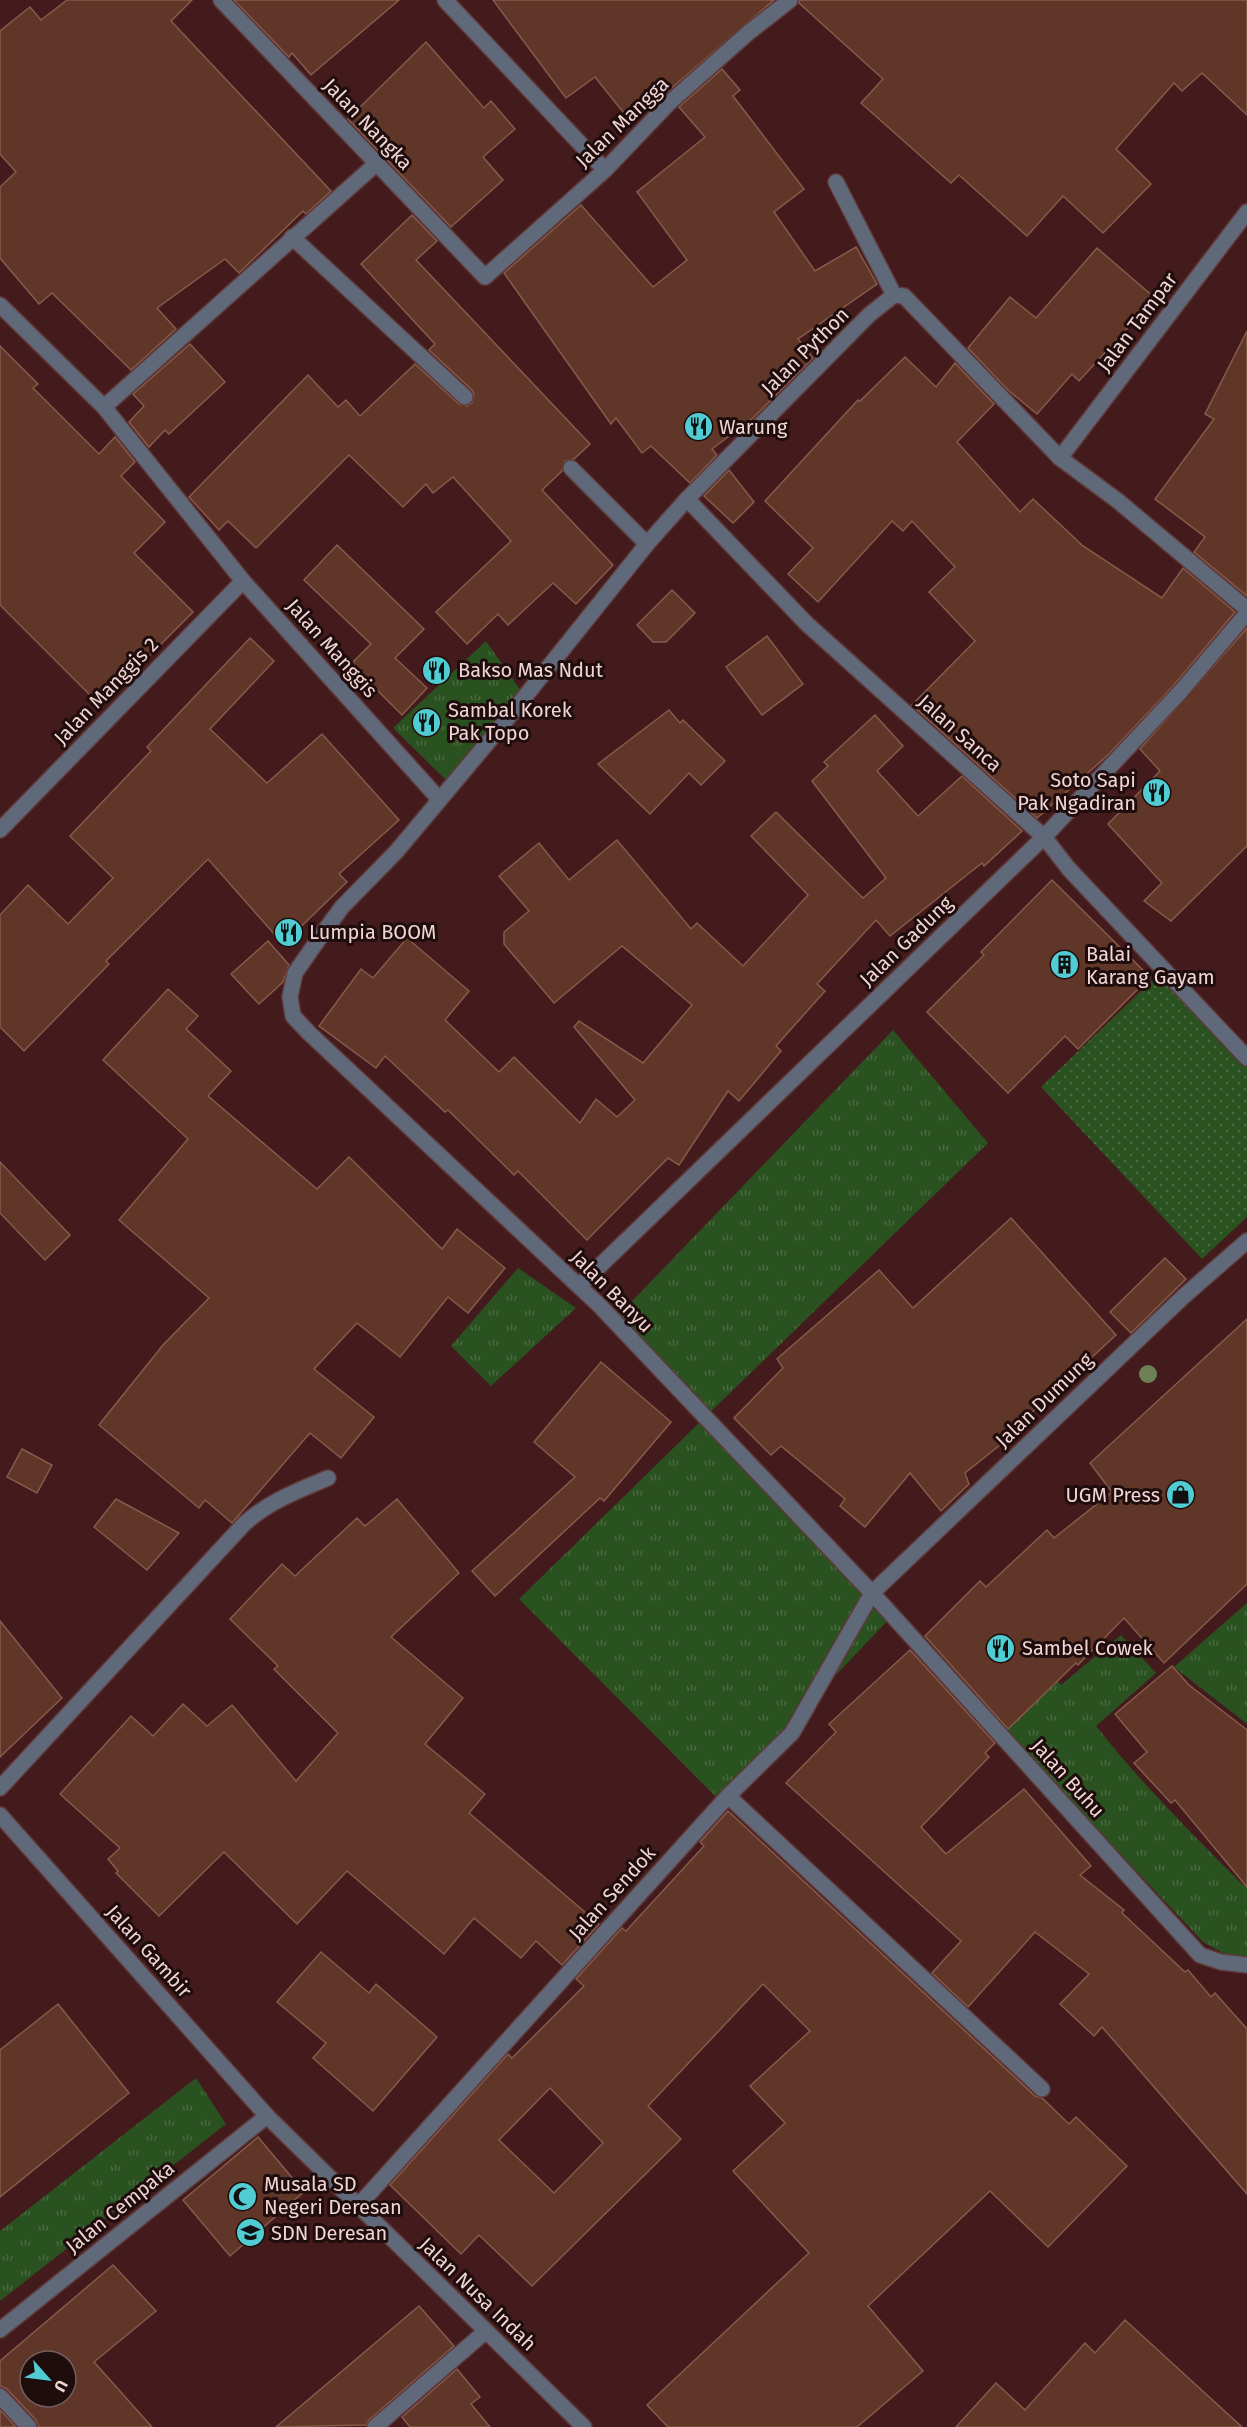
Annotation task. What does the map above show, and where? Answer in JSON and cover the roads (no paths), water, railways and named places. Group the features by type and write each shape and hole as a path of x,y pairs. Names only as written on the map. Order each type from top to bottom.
{"street":[{"name":"Jalan Nangka","path":"221,0 485,277"},
{"path":"445,0 605,170"},
{"name":"Jalan Mangga","path":"485,277 605,170 668,104 748,33 790,0"},
{"path":"104,407 377,163"},
{"path":"836,182 894,295 904,296 1060,458 1118,501 1247,609"},
{"name":"Jalan Tampar","path":"1060,458 1247,212"},
{"path":"292,237 465,397"},
{"name":"Jalan Python","path":"439,799 647,544 687,499 869,315 894,295"},
{"name":"Jalan Manggis","path":"0,304 104,407 243,582 439,799"},
{"path":"571,468 647,544"},
{"name":"Jalan Sanca","path":"687,499 807,624 1044,837 1069,868 1247,1058"},
{"name":"Jalan Manggis 2","path":"0,830 243,582"},
{"name":"Jalan Gadung","path":"579,1286 1044,837 1181,691 1247,613"},
{"name":"Jalan Banyu","path":"439,799 396,852 342,907 295,973 290,997 293,1017 579,1286 872,1593"},
{"name":"Jalan Dumung","path":"872,1593 1184,1296 1247,1241"},
{"path":"0,1788 251,1518 277,1500 328,1478"},
{"name":"Jalan Sendok","path":"358,2206 728,1796 792,1733 872,1593"},
{"name":"Jalan Buhu","path":"872,1593 1200,1955 1221,1962 1247,1965"},
{"path":"728,1796 1042,2089"},
{"name":"Jalan Gambir","path":"0,1815 267,2116"},
{"name":"Jalan Nusa Indah","path":"267,2116 584,2427"},
{"name":"Jalan Cempaka","path":"0,2330 267,2116"},
{"path":"375,2427 486,2331"},
{"path":"0,2396 29,2427"}],"place":[{"name":"Warung","path":"698,427"},
{"name":"Bakso Mas Ndut","path":"437,670"},
{"name":"Sambal Korek Pak Topo","path":"427,722"},
{"name":"Soto Sapi Pak Ngadiran","path":"1157,792"},
{"name":"Lumpia BOOM","path":"288,932"},
{"name":"Balai Karang Gayam","path":"1065,965"},
{"name":"UGM Press","path":"1181,1495"},
{"name":"Sambel Cowek","path":"1001,1648"},
{"name":"Musala SD Negeri Deresan","path":"243,2196"},
{"name":"SDN Deresan","path":"250,2233"}]}
